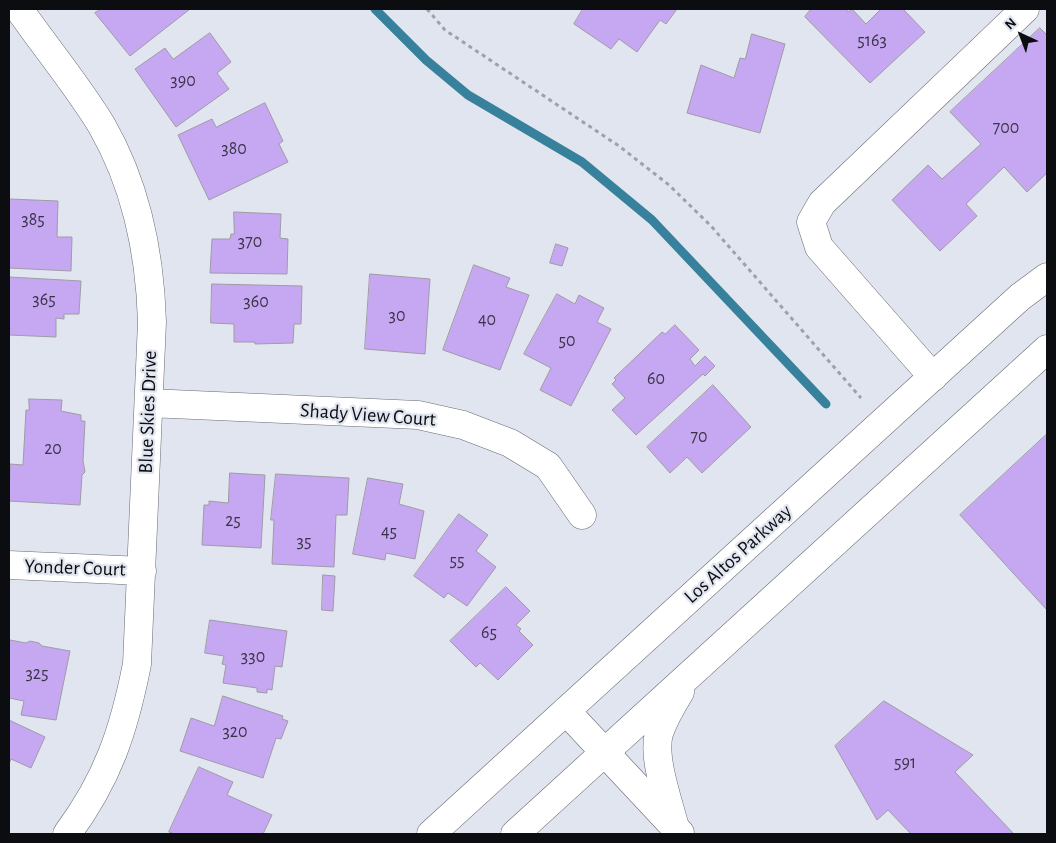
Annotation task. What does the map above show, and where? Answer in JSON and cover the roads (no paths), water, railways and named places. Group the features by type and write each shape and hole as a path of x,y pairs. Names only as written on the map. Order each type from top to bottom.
{"main road":[{"name":"Blue Skies Drive","path":"19,9 102,126 128,179 143,227 151,277 152,322 137,664 127,714 109,764 88,806 68,834"},
{"path":"932,377 819,247 811,222 822,203 1025,9"},
{"name":"Los Altos Parkway","path":"431,834 1020,297 1047,277"},
{"path":"515,834 1047,349"},
{"name":"Shady View Court","path":"149,403 418,415 464,425 510,443 548,466 582,515"},
{"name":"Yonder Court","path":"9,566 142,571"},
{"path":"678,831 658,760 658,735 668,712 692,672"},
{"path":"566,711 678,831"}],"waterway":[{"path":"375,9 426,60 468,95 582,162 652,220 826,404"}]}
